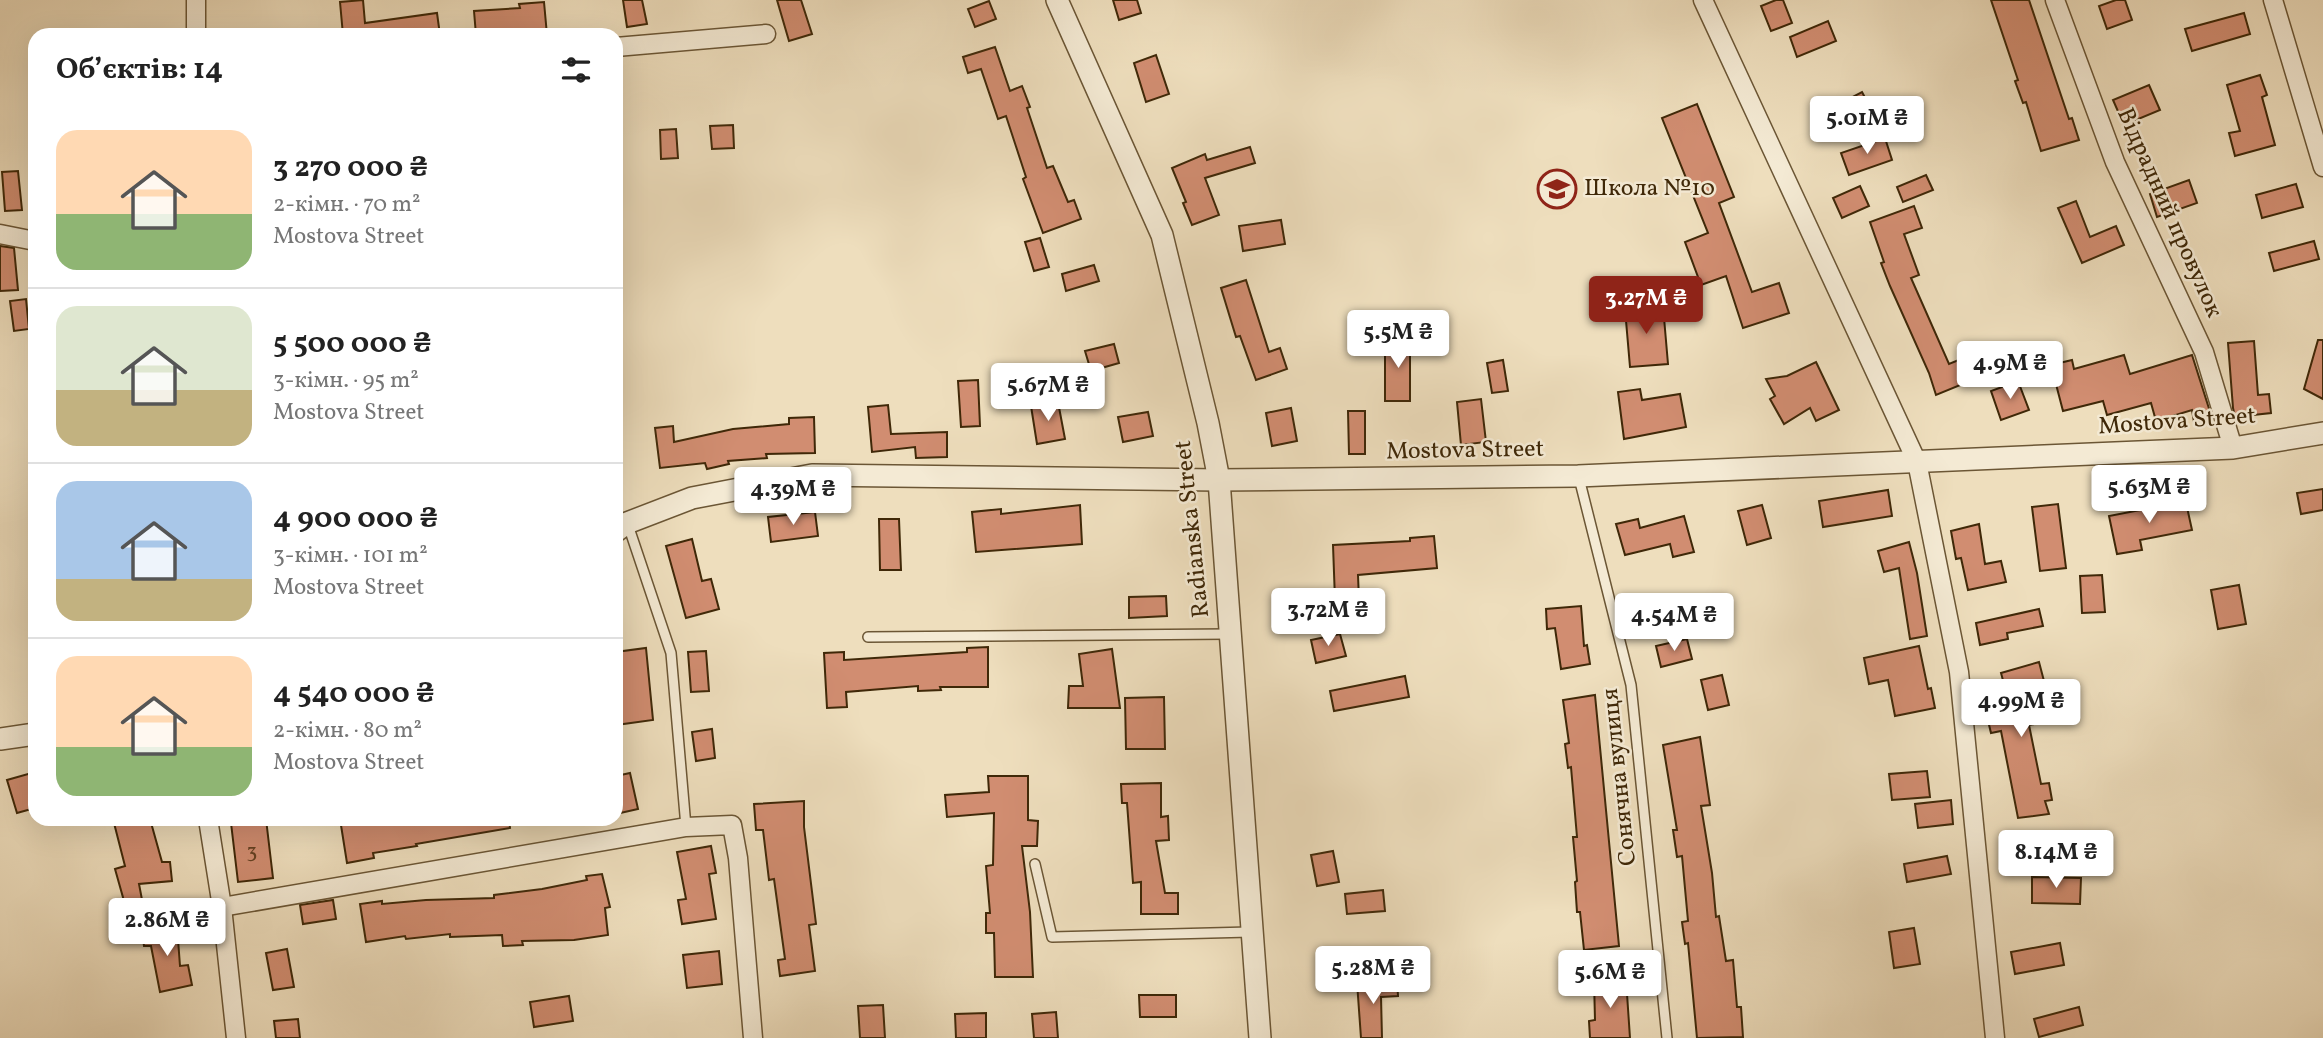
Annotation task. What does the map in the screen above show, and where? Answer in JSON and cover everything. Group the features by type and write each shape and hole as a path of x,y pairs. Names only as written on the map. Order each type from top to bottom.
{"street":[{"path":"196,0 197,28"},
{"name":"Radianska Street","path":"1057,0 1162,235 1208,423 1219,480 1260,1038"},
{"name":"Відрадний провулок","path":"2055,0 2115,162 2204,352 2233,447"},
{"path":"2273,0 2323,167"},
{"path":"1708,1 1917,462 1959,672 1995,1038"},
{"path":"623,46 766,34"},
{"path":"0,234 28,239"},
{"name":"Mostova Street","path":"623,527 692,498 812,475 1219,480 1578,476 2233,447 2323,433"},
{"path":"0,740 28,735"},
{"path":"222,907 686,827 732,825 738,858 752,1038"},
{"path":"209,826 222,907 236,1038"}],"lane":[{"name":"Сонячна вулиця","path":"1578,476 1631,685 1667,1038"},
{"path":"623,530 671,653 686,827"},
{"path":"868,637 1229,634"},
{"path":"1035,864 1052,937 1252,932"}],"building":[{"path":"363,0 365,23 437,13 439,28 342,28 340,2"},
{"path":"623,0 642,0 647,24 627,27"},
{"path":"777,0 801,0 812,34 789,41"},
{"path":"1113,0 1137,0 1141,13 1119,20"},
{"path":"1783,0 1792,23 1771,31 1761,6"},
{"path":"1991,0 2029,0 2069,119 2072,118 2079,140 2041,151 2026,102 2023,103 2015,81 2018,80"},
{"path":"2125,0 2132,20 2107,29 2099,6"},
{"path":"989,1 996,19 975,27 968,9"},
{"path":"544,2 546,28 475,28 474,11 520,8 519,4"},
{"path":"2244,13 2250,34 2192,51 2185,29"},
{"path":"1828,21 1836,41 1797,57 1790,37"},
{"path":"995,47 1010,91 1022,86 1047,168 1053,166 1068,202 1074,200 1081,219 1043,233 1023,179 1026,177 1006,116 998,119 981,69 968,73 963,57"},
{"path":"1156,55 1169,94 1146,102 1134,63"},
{"path":"2260,75 2267,95 2262,97 2275,145 2235,156 2229,133 2240,131 2227,85"},
{"path":"2149,85 2160,110 2124,125 2113,100"},
{"path":"1862,92 1872,111 1830,133 1820,114"},
{"path":"1697,104 1734,197 1719,203 1752,292 1779,283 1789,313 1743,328 1726,276 1701,285 1685,242 1708,233 1662,118"},
{"path":"733,125 734,148 712,149 710,126"},
{"path":"676,129 678,158 661,159 660,130"},
{"path":"1885,138 1892,160 1849,175 1841,153"},
{"path":"1250,147 1255,163 1205,178 1219,215 1192,225 1172,168 1205,154 1207,160"},
{"path":"18,171 22,210 5,211 2,172"},
{"path":"1926,175 1933,190 1903,202 1897,187"},
{"path":"2189,180 2197,203 2157,217 2150,194"},
{"path":"2296,184 2303,207 2262,218 2256,195"},
{"path":"1860,186 1869,206 1842,218 1833,198"},
{"path":"2076,201 2090,237 2116,226 2124,245 2082,263 2058,208"},
{"path":"1914,206 1922,228 1904,234 1919,275 1911,278 1949,364 1966,357 1975,379 1936,395 1881,263 1884,262 1870,222"},
{"path":"1281,220 1285,244 1243,251 1239,226"},
{"path":"1040,238 1049,267 1034,271 1025,242"},
{"path":"2314,241 2319,259 2274,271 2269,253"},
{"path":"0,246 14,248 18,290 0,291"},
{"path":"1094,265 1099,281 1066,291 1062,274"},
{"path":"1246,280 1269,352 1280,348 1287,369 1256,380 1240,336 1236,337 1221,288"},
{"path":"26,299 28,329 14,331 10,301"},
{"path":"1663,306 1668,364 1630,367 1625,309"},
{"path":"1385,339 1410,339 1410,401 1385,401"},
{"path":"2318,340 2323,340 2323,399 2304,389"},
{"path":"2254,341 2258,395 2269,394 2271,413 2235,417 2228,343"},
{"path":"1114,344 1119,363 1091,371 1085,351"},
{"path":"2124,355 2130,374 2192,355 2212,418 2194,422 2192,410 2156,421 2151,403 2107,415 2103,401 2063,411 2051,365 2072,360 2074,369"},
{"path":"1503,360 1508,391 1492,393 1487,363"},
{"path":"1816,362 1839,410 1816,421 1810,408 1784,424 1770,399 1775,396 1766,379 1787,376"},
{"path":"978,380 980,426 961,427 958,381"},
{"path":"2018,381 2029,410 2001,420 1991,391"},
{"path":"1640,389 1642,400 1680,394 1686,427 1624,439 1618,392"},
{"path":"1481,399 1486,442 1461,445 1457,402"},
{"path":"1058,402 1065,439 1037,444 1031,406"},
{"path":"888,405 891,434 947,432 947,457 916,458 915,447 872,452 868,407"},
{"path":"1291,408 1297,441 1272,446 1266,413"},
{"path":"1348,411 1365,411 1365,454 1349,454"},
{"path":"1148,412 1153,436 1123,442 1118,417"},
{"path":"814,417 815,453 766,454 767,458 728,461 729,464 707,469 705,463 660,468 655,428 673,426 674,442 733,429 789,424 789,418"},
{"path":"2323,489 2323,510 2301,514 2297,493"},
{"path":"1888,490 1892,516 1823,527 1819,501"},
{"path":"2185,498 2192,530 2140,540 2142,550 2117,554 2109,516 2161,506 2160,503"},
{"path":"2058,504 2066,568 2040,571 2032,507"},
{"path":"1080,505 1082,544 976,552 972,512 1001,509 1001,514"},
{"path":"1762,505 1771,538 1747,545 1738,511"},
{"path":"815,512 818,536 771,542 768,517"},
{"path":"1684,516 1694,552 1673,557 1670,544 1625,555 1616,524 1638,519 1640,528"},
{"path":"879,519 899,519 901,570 880,570"},
{"path":"1979,524 1985,564 2001,561 2006,582 1968,590 1961,558 1956,559 1951,531"},
{"path":"1434,536 1437,568 1358,575 1359,600 1335,600 1333,545 1410,541 1410,538"},
{"path":"692,539 702,581 711,579 719,609 686,618 666,546"},
{"path":"1909,542 1927,636 1910,639 1899,568 1884,572 1878,551"},
{"path":"2102,575 2105,612 2082,613 2080,576"},
{"path":"2239,585 2246,624 2218,629 2211,590"},
{"path":"1166,596 1167,616 1129,618 1129,597"},
{"path":"1581,606 1584,646 1587,645 1590,664 1561,669 1555,628 1547,629 1546,609"},
{"path":"2039,609 2043,626 2007,633 2008,639 1980,645 1976,623"},
{"path":"1340,634 1346,656 1316,663 1311,640"},
{"path":"1687,639 1692,659 1661,667 1656,646"},
{"path":"1919,646 1935,708 1895,716 1888,680 1869,684 1864,658"},
{"path":"988,647 988,687 940,687 941,690 918,691 918,686 846,692 847,707 827,708 824,653 844,652 844,660 967,652 967,648"},
{"path":"646,648 653,720 623,724 623,651"},
{"path":"1112,649 1120,708 1068,708 1069,686 1083,686 1079,654"},
{"path":"706,651 709,691 691,692 688,652"},
{"path":"2039,662 2044,681 2030,685 2039,723 2029,725 2041,784 2049,783 2052,800 2045,801 2049,814 2018,818 2001,731 1991,733 1984,704 2008,699 2001,673"},
{"path":"1722,675 1729,705 1708,710 1701,680"},
{"path":"1405,676 1409,697 1334,711 1330,691"},
{"path":"1595,695 1619,946 1584,950 1580,912 1577,912 1573,837 1577,837 1571,767 1568,768 1565,744 1569,743 1563,700"},
{"path":"1164,697 1165,749 1126,749 1125,698"},
{"path":"712,729 715,758 696,761 692,732"},
{"path":"1700,737 1710,805 1701,806 1716,917 1719,916 1726,961 1733,960 1743,1037 1697,1038 1688,943 1685,944 1682,922 1688,921 1682,856 1677,857 1673,830 1677,830 1663,745"},
{"path":"1927,771 1930,797 1892,800 1889,774"},
{"path":"630,773 638,809 623,812 623,774"},
{"path":"28,774 28,810 17,813 7,780"},
{"path":"988,776 1028,776 1028,820 1038,821 1037,846 1022,846 1030,912 1033,977 995,977 994,933 986,933 986,913 990,913 986,866 993,865 994,813 947,817 945,795 989,792"},
{"path":"1161,783 1161,817 1168,816 1169,840 1156,841 1165,893 1178,893 1178,914 1141,914 1141,882 1133,883 1127,803 1122,803 1121,784"},
{"path":"1951,800 1953,824 1918,828 1915,804"},
{"path":"804,801 804,827 816,924 809,925 815,971 780,976 778,960 785,959 774,879 769,880 763,830 756,830 754,804"},
{"path":"115,826 152,826 162,862 170,862 172,881 139,884 143,905 126,908 115,869 125,866"},
{"path":"231,826 267,826 273,878 238,882"},
{"path":"341,826 510,826 373,853 374,858 347,863"},
{"path":"711,846 716,873 709,874 716,919 682,924 678,900 686,899 677,852"},
{"path":"1333,851 1339,882 1317,886 1311,855"},
{"path":"1947,856 1951,874 1907,882 1904,864"},
{"path":"602,874 610,907 605,908 608,935 574,940 522,941 523,945 503,946 502,935 450,937 450,934 406,939 405,936 366,942 360,904 494,898 494,895 542,889 587,880 586,876"},
{"path":"2032,877 2081,878 2080,904 2032,903"},
{"path":"1383,890 1385,911 1347,914 1345,894"},
{"path":"333,900 336,919 303,924 300,905"},
{"path":"177,926 180,966 188,965 192,985 160,992 151,946 144,946 142,929"},
{"path":"1914,928 1920,964 1894,968 1889,932"},
{"path":"2060,943 2064,965 2015,974 2011,952"},
{"path":"287,949 294,987 273,990 266,953"},
{"path":"719,951 722,984 687,988 683,955"},
{"path":"1626,979 1630,1038 1590,1038 1589,1021 1595,1020 1594,980"},
{"path":"1397,980 1398,996 1381,997 1382,1038 1361,1038 1357,982"},
{"path":"1139,995 1176,995 1176,1017 1140,1017"},
{"path":"569,996 573,1021 534,1027 530,1002"},
{"path":"883,1005 885,1038 860,1038 858,1006"},
{"path":"2079,1007 2083,1025 2039,1037 2034,1019"},
{"path":"1056,1012 1058,1038 1034,1038 1032,1014"},
{"path":"986,1013 986,1038 956,1038 955,1014"},
{"path":"298,1019 300,1038 276,1038 274,1021"}],"place":[{"name":"Школа №10","path":"1557,189"}]}
